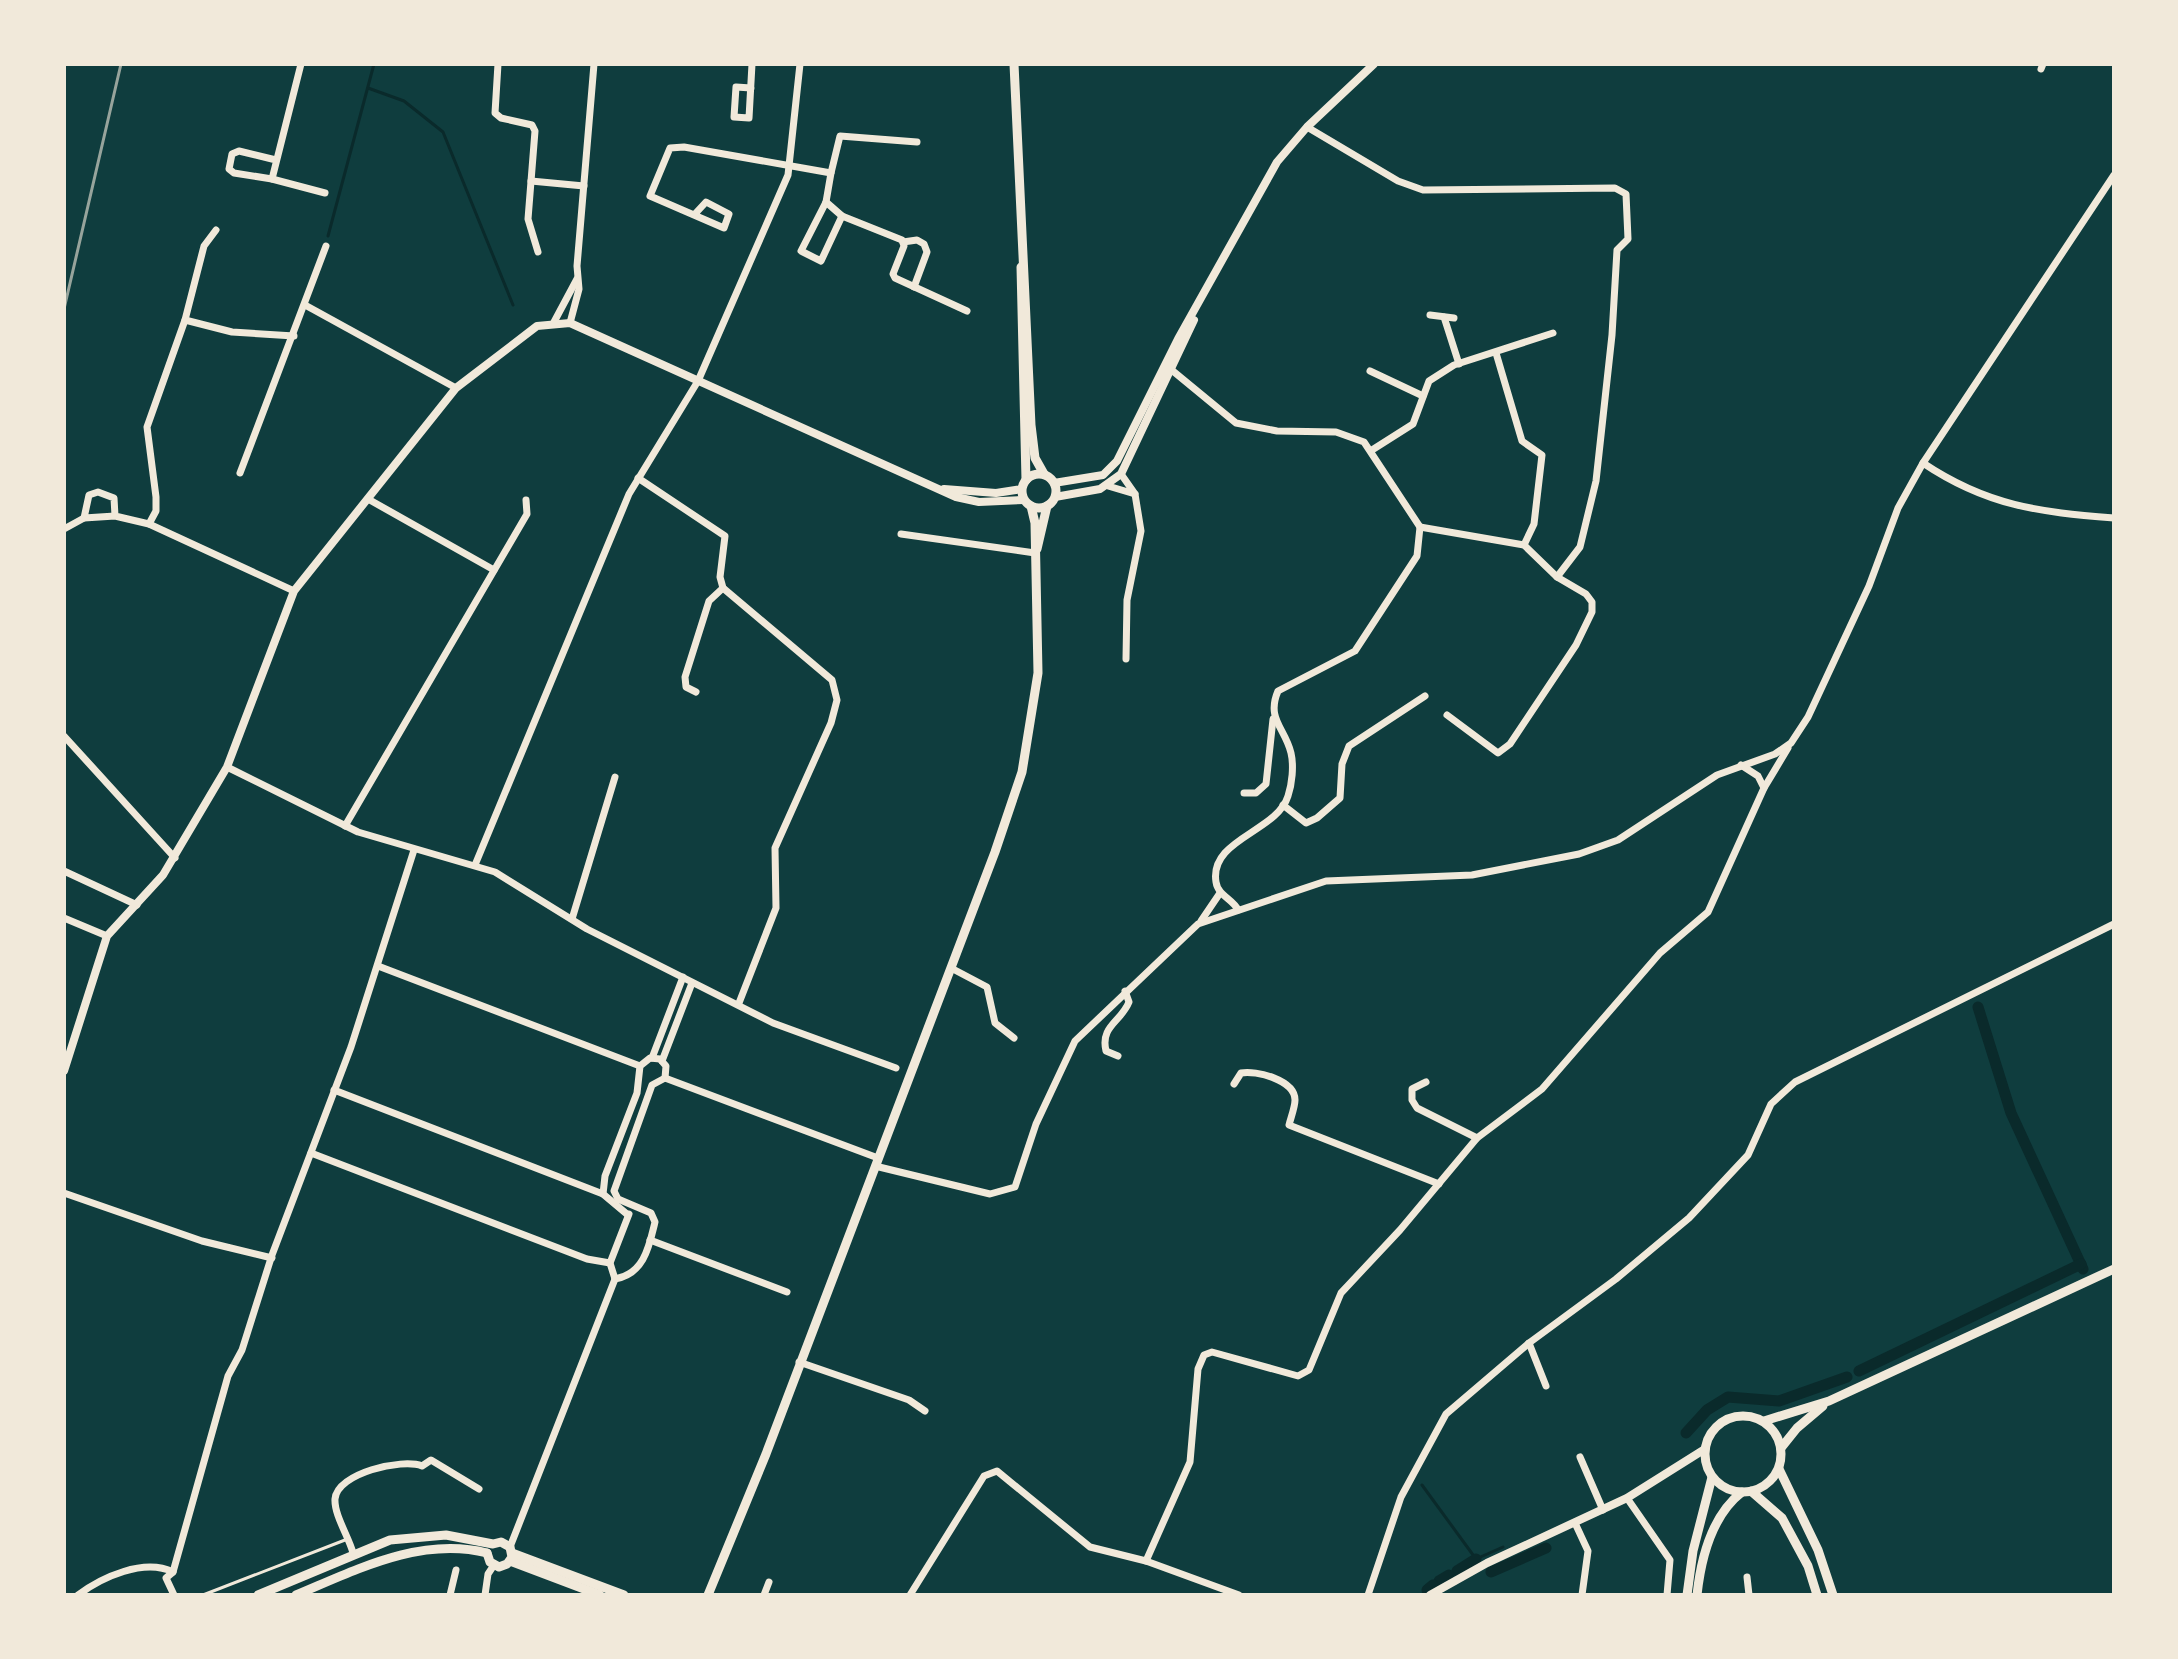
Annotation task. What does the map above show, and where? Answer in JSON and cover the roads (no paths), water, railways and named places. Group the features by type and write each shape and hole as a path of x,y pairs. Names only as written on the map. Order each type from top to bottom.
{"main road":[{"path":"1014,64 1022,256 1027,286 1031,425 1035,458 1044,474 1054,483 1055,497 1047,506 1044,532 1035,553"},
{"path":"711,1592 951,968 1022,772 1038,673 1035,553 1024,484 1019,287 1022,256"},
{"path":"1024,484 1044,474"},
{"path":"1028,503 1047,506"},
{"path":"1764,1421 1829,1401 2114,1269"},
{"path":"1781,1448 1797,1428 1829,1401"},
{"path":"1687,1595 1693,1551 1712,1477 1705,1449 1709,1437 1727,1419 1752,1416 1772,1428 1781,1448 1779,1469 1818,1550 1833,1595"},
{"path":"1697,1595 1706,1545 1727,1504 1763,1487 1779,1469"},
{"path":"1712,1477 1731,1490 1747,1492 1782,1518 1808,1566 1817,1595"},
{"path":"258,1595 353,1553 402,1538 446,1535 502,1550 624,1595"},
{"path":"296,1595 409,1553 449,1548 502,1550 600,1595"},
{"path":"502,1550 503,1566 494,1565 502,1550"}],"street":[{"path":"272,179 301,64"},
{"path":"498,64 495,113 501,118 532,125 535,131 528,219 538,252"},
{"path":"570,323 579,289 577,279 594,64"},
{"path":"751,88 736,87 734,117 749,118 751,88 752,64"},
{"path":"475,865 638,478 698,381 790,168 800,64"},
{"path":"1103,475 1117,461 1277,162 1307,127 1374,64"},
{"path":"1307,127 1398,181 1423,190 1615,188 1626,194 1628,239 1617,250 1612,335 1596,481 1580,547 1557,577"},
{"path":"842,216 821,261 801,251 826,202 840,136 917,142"},
{"path":"694,215 706,202 729,214 724,228 650,196 670,148 684,147 831,173"},
{"path":"276,160 239,151 229,162 229,169 234,173 325,193"},
{"path":"1146,1561 1190,1462 1198,1369 1204,1355 1212,1352 1298,1376 1305,1374 1341,1293 1477,1138 1542,1089 1660,953 1708,912 1764,788 1820,691 1869,586 1898,508 1923,463 2114,175"},
{"path":"531,181 584,186"},
{"path":"826,202 842,216 903,242 917,240 924,244 927,252 914,287"},
{"path":"149,524 156,511 156,497 147,427 185,320 204,246 216,230"},
{"path":"903,242 893,274 967,311"},
{"path":"240,473 326,246"},
{"path":"554,322 563,298 577,279"},
{"path":"305,305 456,388"},
{"path":"1430,315 1454,318"},
{"path":"1444,317 1459,364"},
{"path":"185,320 232,332 294,336"},
{"path":"64,1071 107,936 175,858 227,767 294,591 456,388 537,326 554,322 570,323 935,488 979,502 1028,503"},
{"path":"1372,450 1413,424 1429,381 1459,364 1553,333"},
{"path":"1496,353 1522,441 1542,455 1534,524 1524,545"},
{"path":"1168,367 1211,406 1236,423 1277,431 1336,432 1354,437 1372,450 1420,527 1417,556 1355,651 1278,691 1266,784 1256,793 1244,793"},
{"path":"1108,486 1121,474 1168,367"},
{"path":"1370,371 1423,396"},
{"path":"1923,463 1947,479 2008,506 2114,518"},
{"path":"1054,483 1121,474"},
{"path":"1121,474 1135,494 1141,538 1127,600 1126,659"},
{"path":"638,478 725,536 720,577 723,588 832,680 837,700 831,723 775,848 776,908 739,1003"},
{"path":"935,488 996,493 1024,484"},
{"path":"1055,497 1108,486 1135,494"},
{"path":"84,518 89,495 98,492 114,498 115,516"},
{"path":"368,499 494,570"},
{"path":"345,826 527,514 526,500"},
{"path":"64,529 84,518 115,516 149,524 294,591"},
{"path":"1420,527 1524,545 1557,577 1586,594 1592,612 1576,645 1510,744 1498,753 1447,715"},
{"path":"901,534 1035,553"},
{"path":"696,692 686,687 685,677 709,601 723,588"},
{"path":"1283,805 1306,823 1328,811 1340,798 1342,764 1349,746 1425,696"},
{"path":"1238,910 1220,893 1216,884 1220,860 1283,805 1293,768 1291,752 1273,719"},
{"path":"64,736 175,858"},
{"path":"1198,924 1326,881 1472,875 1579,854 1618,840 1717,775 1775,754 1791,743"},
{"path":"1740,765 1758,776 1764,788"},
{"path":"227,767 345,826 414,850 475,865 508,879 572,919 773,1023 896,1068"},
{"path":"572,919 615,777"},
{"path":"174,1595 169,1575 228,1376 242,1350 272,1258 378,966 414,850"},
{"path":"64,871 137,905"},
{"path":"665,1078 876,1162 990,1194 1015,1187 1036,1124 1075,1041 1198,924 1220,893"},
{"path":"64,918 107,936"},
{"path":"1368,1595 1401,1497 1446,1414 1529,1343 1616,1279 1689,1218 1748,1155 1771,1104 1795,1082 2016,976 2114,924"},
{"path":"378,966 640,1066"},
{"path":"951,968 987,987 995,1023 1014,1038"},
{"path":"640,1066 652,1058 683,977"},
{"path":"662,1061 692,983"},
{"path":"1118,1056 1106,1051 1103,1039 1110,1024 1125,1012 1129,1002 1125,991"},
{"path":"615,1279 634,1273 655,1222 651,1213 618,1199 614,1191 652,1085 665,1078 667,1070 662,1061 652,1058"},
{"path":"603,1194 605,1176 641,1078 640,1066"},
{"path":"1234,1084 1241,1073 1249,1072 1281,1082 1292,1089 1295,1099 1289,1125 1439,1184"},
{"path":"641,1078 652,1085"},
{"path":"1426,1082 1412,1089 1412,1100 1417,1108 1477,1138"},
{"path":"334,1090 603,1194 628,1215"},
{"path":"311,1153 587,1259 610,1263"},
{"path":"64,1193 202,1241 272,1258"},
{"path":"502,1550 518,1524 615,1279 610,1263 628,1215 640,1209"},
{"path":"650,1240 787,1292"},
{"path":"1529,1343 1546,1386"},
{"path":"799,1362 909,1400 925,1411"},
{"path":"1434,1593 1627,1498 1705,1449"},
{"path":"1580,1457 1603,1510"},
{"path":"353,1553 334,1502 336,1493 356,1477 396,1463 410,1461 422,1466 431,1460 479,1489"},
{"path":"910,1595 989,1472 997,1471 1090,1547 1146,1561 1239,1595"},
{"path":"1627,1498 1670,1560 1667,1595"},
{"path":"1575,1523 1588,1551 1582,1595"},
{"path":"78,1595 144,1564 159,1566 169,1575"},
{"path":"485,1595 488,1574 494,1565"},
{"path":"450,1595 456,1570"},
{"path":"1747,1577 1749,1595"},
{"path":"764,1595 769,1582"}],"lane":[{"path":"203,1595 349,1538"}],"waterway":[{"path":"328,236 374,64"},
{"path":"368,88 404,101 443,132 513,305"},
{"path":"1978,1007 2011,1113 2083,1269"},
{"path":"1859,1371 2081,1264"},
{"path":"1686,1433 1707,1410 1728,1397 1779,1401 1847,1377"},
{"path":"1422,1485 1476,1559 1503,1547"},
{"path":"1491,1572 1546,1548"},
{"path":"1457,1571 1476,1559"},
{"path":"1439,1581 1449,1575"},
{"path":"1427,1590 1433,1585"}],"railway":[{"path":"64,309 121,64"}]}
